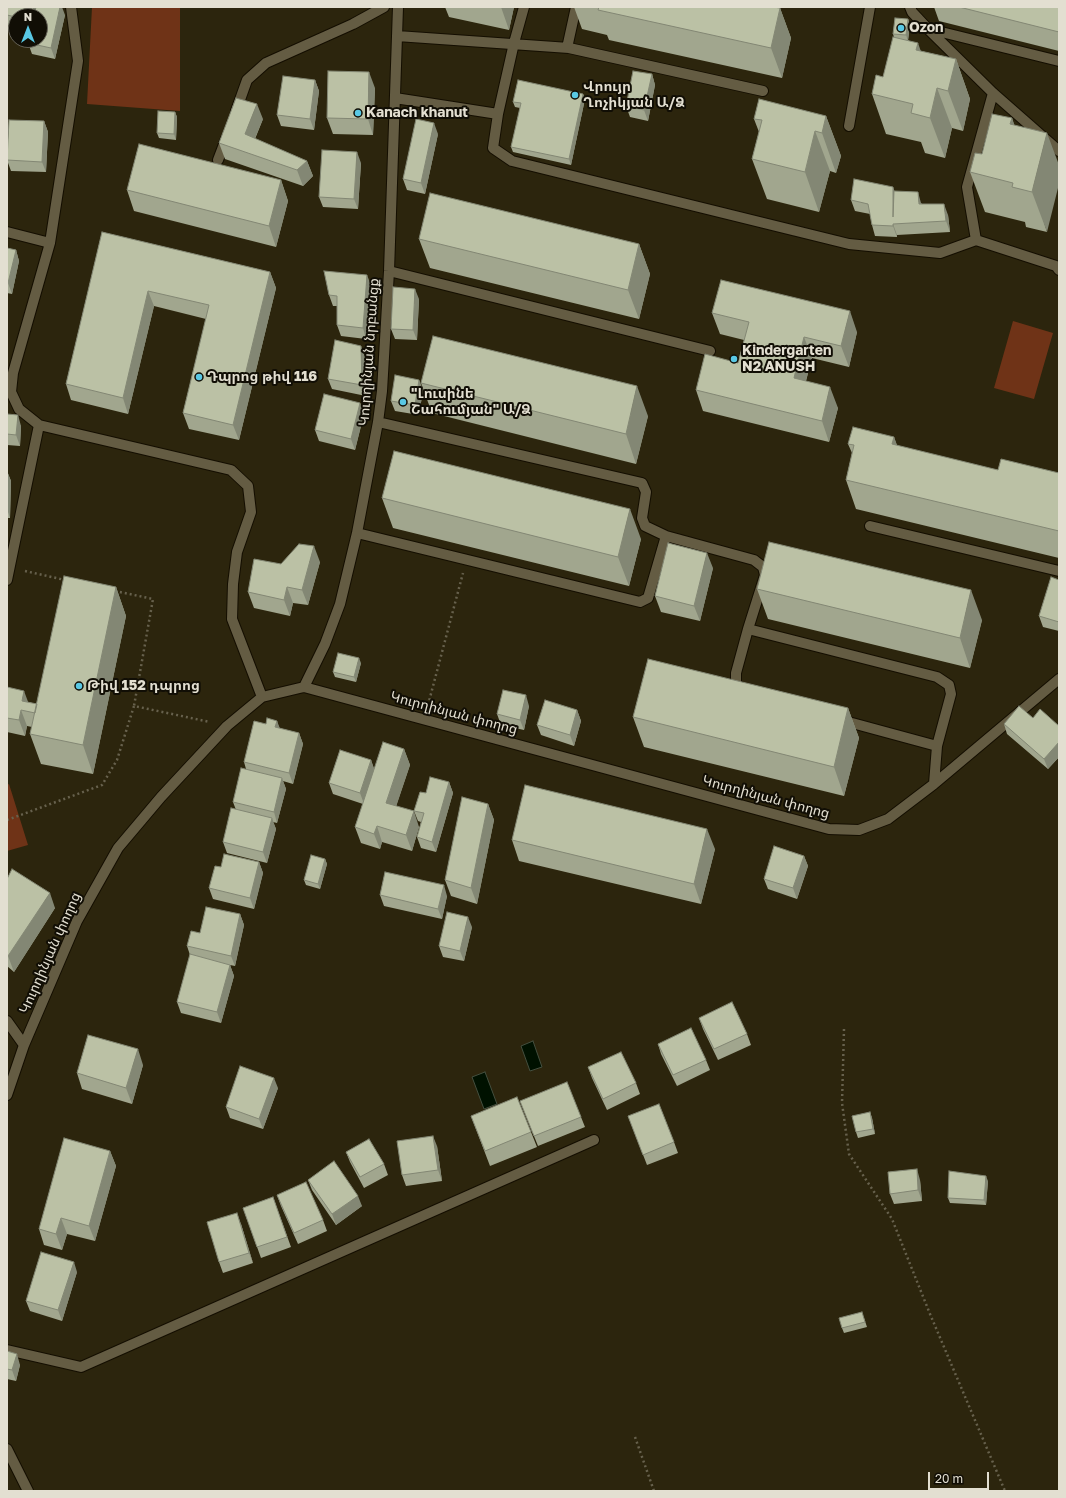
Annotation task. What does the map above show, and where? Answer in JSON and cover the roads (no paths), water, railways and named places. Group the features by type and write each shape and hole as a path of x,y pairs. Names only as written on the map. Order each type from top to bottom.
{"street":[{"path":"71,7 78,61 50,243 13,373 11,392 19,409 39,425 230,470 248,486 251,512 236,552 232,619 262,697"},
{"path":"233,119 247,80 266,64 353,24 384,7"},
{"name":"Կուրղինյան նրբանցք","path":"304,687 325,644 340,604 378,422 382,391 389,271 398,7"},
{"path":"524,7 514,43 498,114 493,148 512,161 849,244 940,253 976,240 1058,264"},
{"path":"567,48 576,7"},
{"path":"849,126 870,7"},
{"path":"910,7 912,12 993,93 1059,151"},
{"path":"928,28 1059,61"},
{"path":"397,36 514,43 567,48 763,91"},
{"path":"976,240 966,187 993,93"},
{"path":"395,98 498,114"},
{"path":"218,160 228,132"},
{"path":"7,232 50,243"},
{"path":"389,271 710,351"},
{"path":"378,422 642,483 646,492 642,518 645,526 666,536 754,560 763,567 765,574 736,673 736,684 743,693 751,695"},
{"path":"7,580 39,425"},
{"path":"870,526 1059,571"},
{"path":"356,533 640,602 648,598 666,536"},
{"path":"748,629 937,677 949,685 951,694 937,746 934,784"},
{"name":"Կուրղինյան փողոց","path":"7,1095 24,1045 77,921 118,848 161,798 227,726 262,697 304,687 829,829 859,830 888,819 934,784 1059,679"},
{"path":"833,718 937,746"},
{"path":"7,1021 24,1045"},
{"path":"7,1350 81,1367 594,1140"},
{"path":"7,1449 28,1491"}],"place":[{"name":"Ozon","path":"901,28"},
{"name":"Վրույր Ղոչիկյան Ա/Ձ","path":"575,95"},
{"name":"Kanach khanut","path":"358,113"},
{"name":"Kindergarten N2 ANUSH","path":"734,359"},
{"name":"Դպրոց թիվ 116","path":"199,377"},
{"name":"\"Լուսինե Շահումյան\" Ա/Ձ","path":"403,402"},
{"name":"Թիվ 152 դպրոց","path":"79,686"}]}
